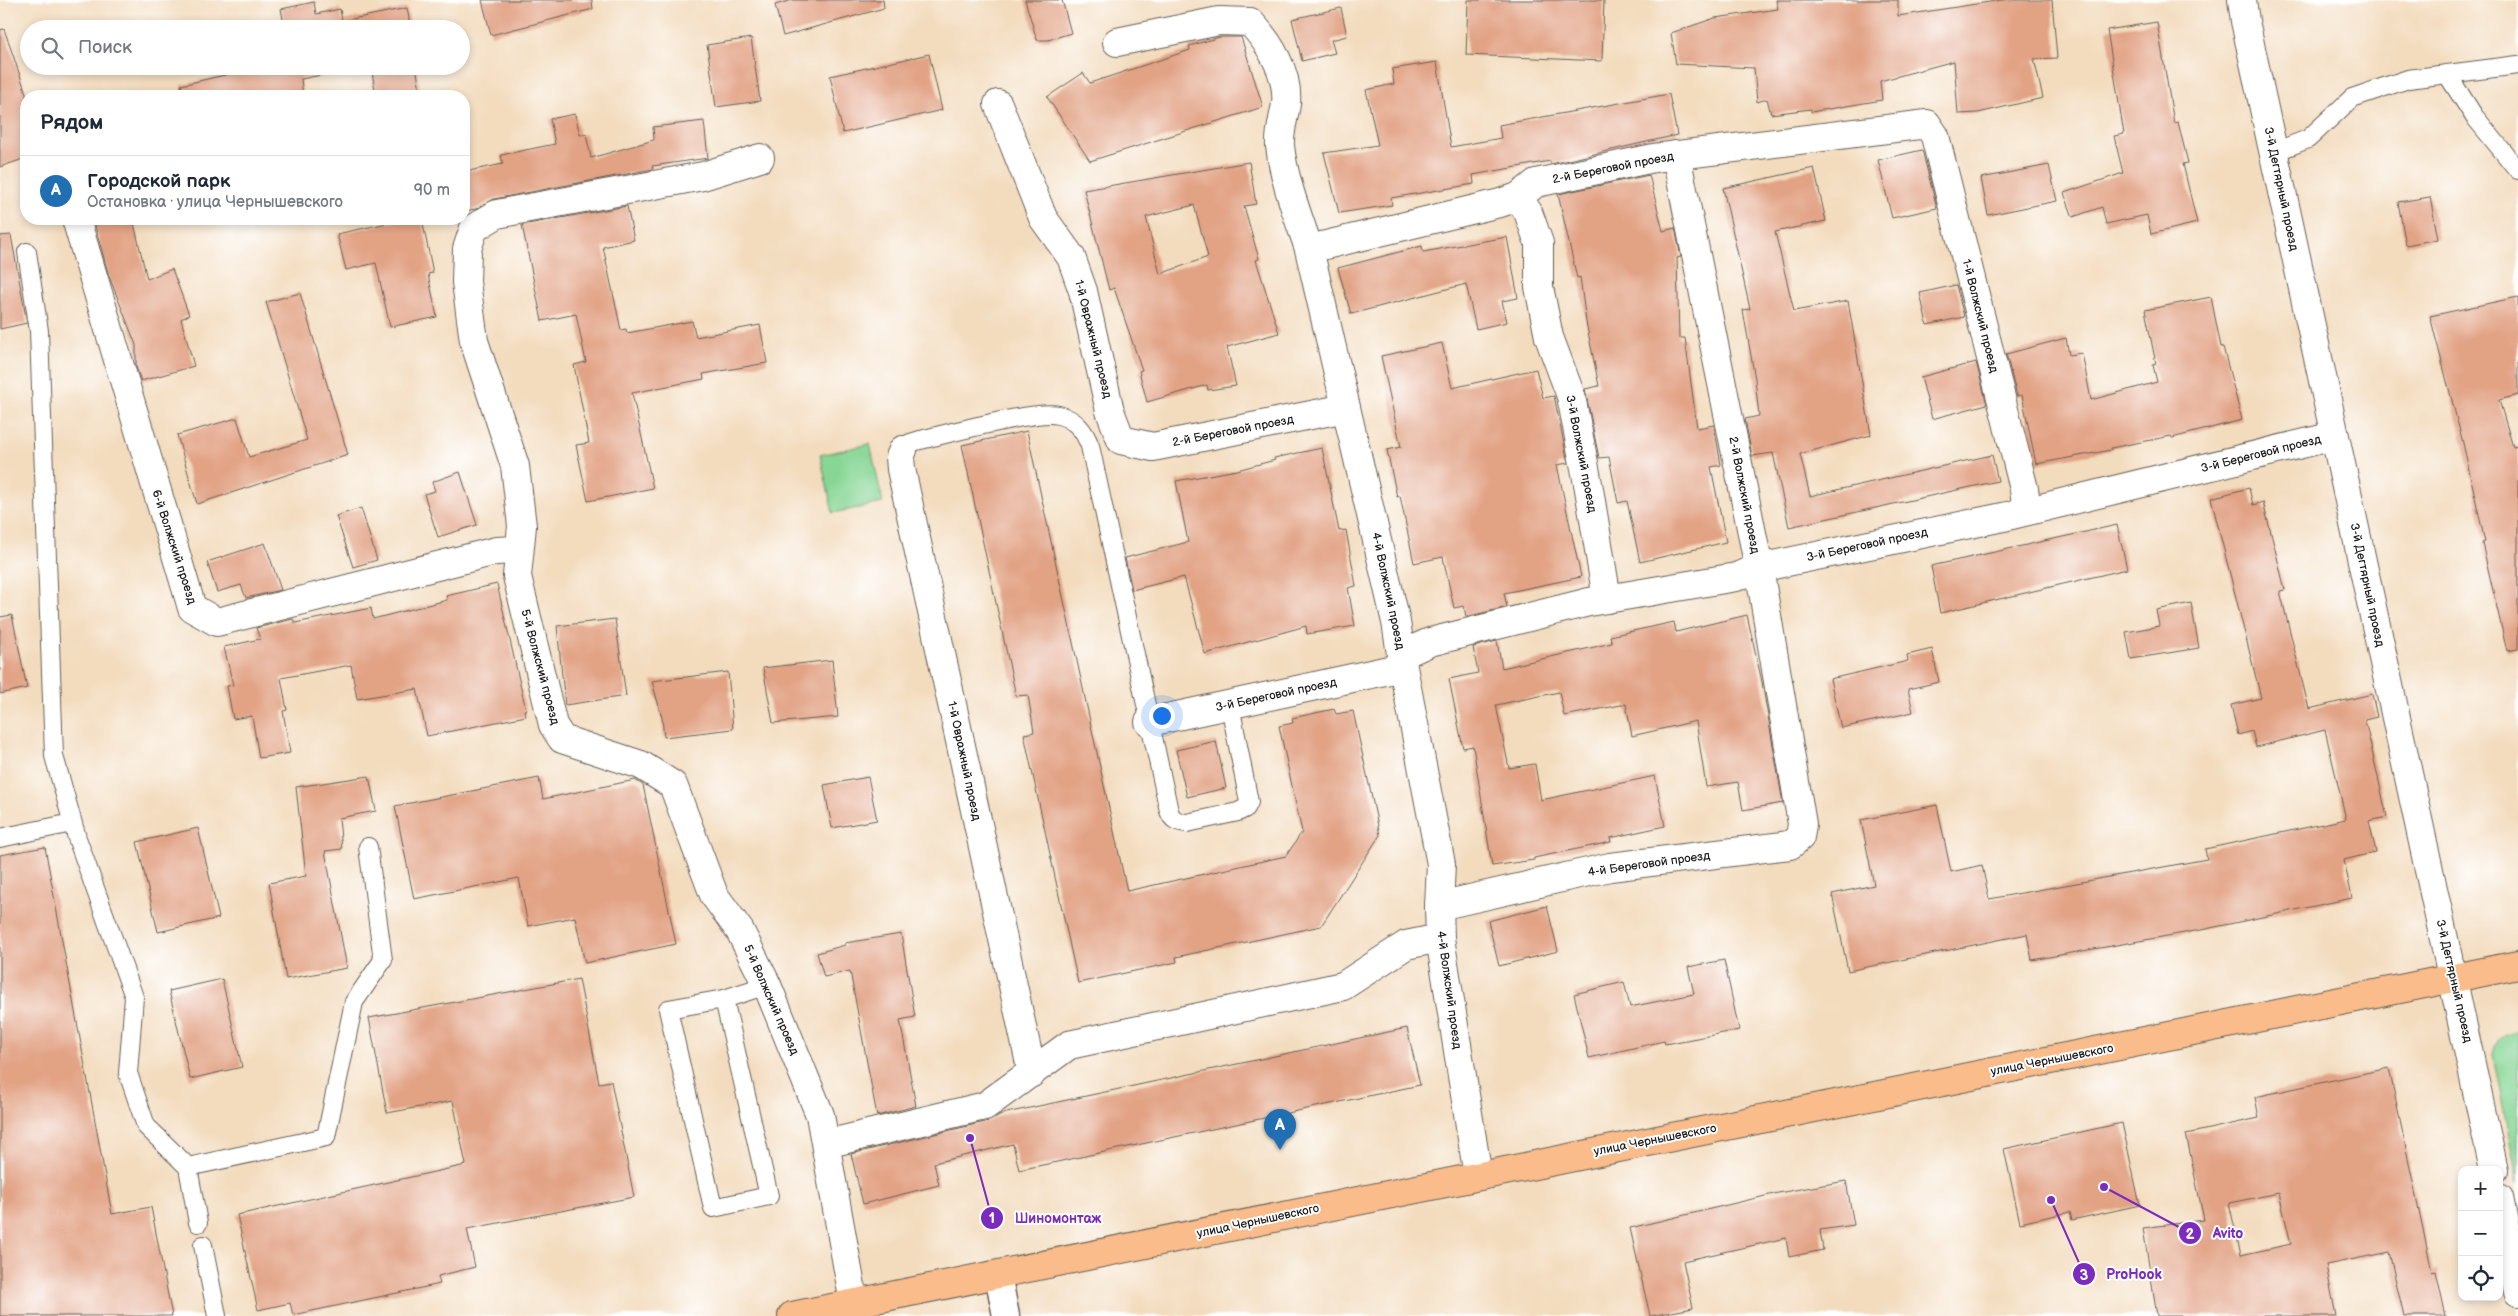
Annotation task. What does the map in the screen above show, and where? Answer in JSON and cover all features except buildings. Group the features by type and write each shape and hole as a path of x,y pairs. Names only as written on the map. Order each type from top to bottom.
{"main road":[{"name":"улица Чернышевского","path":"792,1316 2518,965"}],"street":[{"name":"3-й Дегтярный проезд","path":"2242,0 2244,22 2454,978 2493,1166"},
{"name":"4-й Волжский проезд","path":"1117,42 1219,21 1250,22 1263,36 1282,71 1286,101 1280,144 1292,199 1309,249 1396,622 1441,864 1440,938 1478,1176"},
{"name":"1-й Овражный проезд","path":"998,104 1043,218 1072,257 1083,291 1110,411 1121,440"},
{"name":"2-й Береговой проезд","path":"1309,249 1518,197 1536,183 1676,155 1926,124"},
{"name":"1-й Волжский проезд","path":"1926,124 1935,136 2024,489 2027,511"},
{"name":"2-й Волжский проезд","path":"1676,155 1759,568 1802,824 1800,837"},
{"name":"5-й Волжский проезд","path":"760,158 703,176 497,214 474,228 467,249 466,282 474,341 515,466 522,526 516,576 553,725 562,739 641,765 673,785 714,895 740,931 768,985 820,1115 854,1303"},
{"name":"3-й Волжский проезд","path":"1518,197 1528,212 1538,243 1540,286 1549,337 1571,396 1607,599"},
{"name":"6-й Волжский проезд","path":"78,225 192,608 217,622 496,550 518,550"},
{"name":"2-й Береговой проезд","path":"1121,440 1153,447 1346,408"},
{"name":"3-й Береговой проезд","path":"1150,722 1230,705 1402,661 1430,642 1607,599 1736,577 1759,568 2027,511 2334,436"},
{"name":"1-й Овражный проезд","path":"903,450 900,457 901,469 1032,1072"},
{"name":"4-й Береговой проезд","path":"1439,906 1610,867 1790,845 1800,837"},
{"path":"826,1144 985,1106 1069,1045 1343,986 1406,945 1440,938"},
{"path":"2502,1211 2518,1292"},
{"path":"998,1274 1006,1316"}],"lane":[{"path":"2274,152 2308,139 2352,98 2408,79 2518,65"},
{"path":"2447,74 2474,116 2518,170"},
{"path":"27,252 39,331 54,756 72,823 134,997 128,1073 146,1126 188,1167 198,1223"},
{"path":"903,450 910,443 920,440 1036,415 1058,414 1074,421 1085,432 1090,446 1172,819 1187,823 1238,812 1246,808 1249,802 1230,705"},
{"path":"0,838 72,823"},
{"path":"188,1167 326,1137 354,1002 383,960 368,847"},
{"path":"724,999 769,1196 713,1208 668,1009 724,999 768,985"},
{"path":"203,1245 217,1316"}],"green space":[{"path":"870,444 883,503 833,513 820,455"},
{"path":"2518,1031 2518,1183 2493,1055 2500,1038"}],"place":[{"name":"Шиномонтаж","path":"970,1138"},
{"name":"Городской парк","path":"1280,1150"},
{"name":"Avito","path":"2104,1187"},
{"name":"ProHook","path":"2051,1200"}]}
